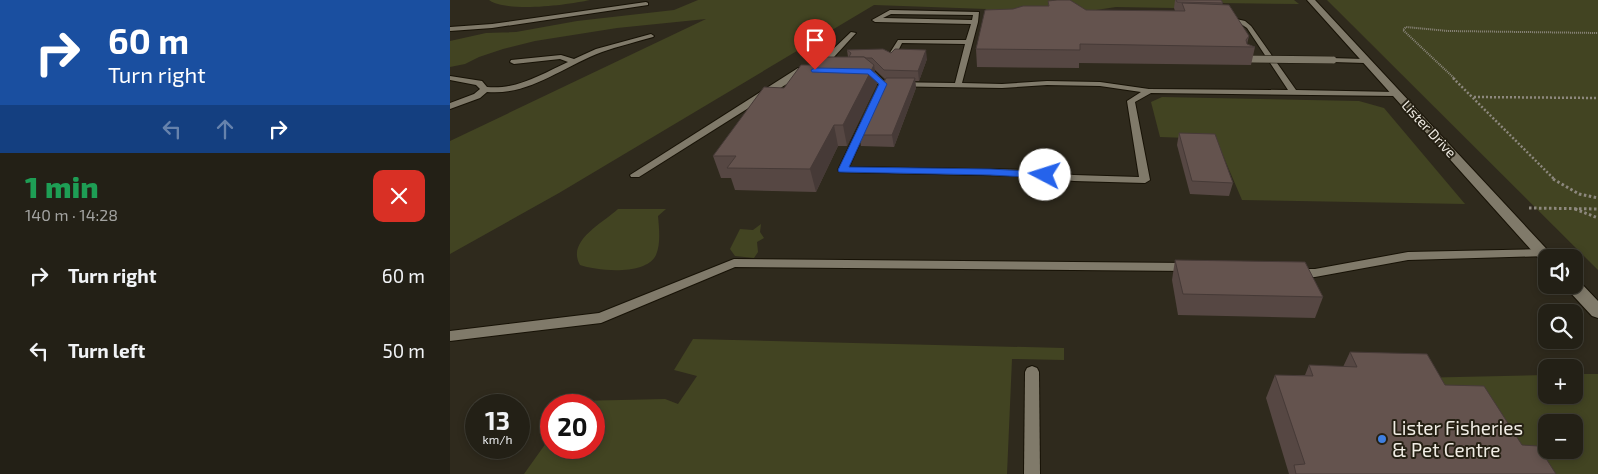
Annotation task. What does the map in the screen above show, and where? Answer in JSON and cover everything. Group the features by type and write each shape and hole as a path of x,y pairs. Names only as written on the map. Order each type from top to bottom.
{"street":[{"name":"Lister Drive","path":"1314,4 1539,249"},
{"path":"1581,294 1598,312"}],"lane":[{"path":"450,29 492,26 646,4"},
{"path":"958,85 975,22 977,13 890,12 875,20 975,22"},
{"path":"1215,17 1230,18 1243,22 1294,93"},
{"path":"854,34 829,58 847,64 847,71 870,72 881,88 958,85 1002,86 1047,83 1100,84 1149,91 1396,94"},
{"path":"453,106 477,96 485,89 510,88 526,83 599,51 651,36"},
{"path":"890,59 900,42 969,42"},
{"path":"514,62 561,57 574,62"},
{"path":"1247,59 1365,61"},
{"path":"635,175 801,70 817,70"},
{"path":"450,78 479,83 485,89"},
{"path":"450,83 469,81"},
{"path":"871,110 842,170 1006,172 1074,178 1145,180 1131,101 1149,91"},
{"path":"1286,272 1315,273 1408,256 1538,255"},
{"path":"450,336 601,318 734,263 1201,268"},
{"path":"1032,372 1032,474"}],"path":[{"path":"1598,33 1448,31 1415,27 1406,27 1403,30 1473,97 1554,180 1579,194 1598,198"},
{"path":"1473,97 1598,98"},
{"path":"1500,207 1598,208"},
{"path":"1572,208 1598,218"}],"green space":[{"path":"489,0 590,0 553,6 523,7 498,4"},
{"path":"698,0 1294,0 1299,4 1219,3 1174,8 1116,7 990,26 986,9 874,5 559,193 450,254 450,141 706,19 617,28 535,41 503,49 465,64 450,67 450,41 486,33 516,32 577,21 674,10"},
{"path":"1327,0 1598,0 1598,270 1583,255 1583,249 1577,249"},
{"path":"1162,97 1359,101 1384,108 1465,204 1242,200 1216,139 1160,137 1151,102"},
{"path":"618,209 666,209 658,216 659,241 656,255 651,262 632,269 609,270 580,265 577,256 582,240"},
{"path":"761,224 760,232 764,238 757,242 758,252 754,258 735,256 730,249 740,229 753,230"},
{"path":"693,339 1064,348 1064,360 1012,359 1007,474 524,474 540,451 540,459 605,459 605,400 665,399 678,404 697,376 674,370"},
{"path":"1583,374 1598,374 1598,474 1520,474 1413,378 1538,375 1538,404 1583,404"}],"building":[{"path":"1070,0 1086,10 1185,11 1182,3 1229,5 1249,36 1246,40 1247,44 1255,47 1080,44 1080,50 976,49 985,10 1013,9 1023,6 1049,6 1048,1"},
{"path":"1176,0 1221,0 1223,3 1177,2"},
{"path":"883,49 891,53 895,49 926,50 918,71 884,70 872,58 849,57 851,53 847,50"},
{"path":"816,57 864,57 874,65 843,125 834,125 810,169 727,168 736,156 713,156 764,87 784,88 801,65 811,65"},
{"path":"886,78 915,78 892,135 859,135"},
{"path":"1179,133 1215,134 1233,183 1192,181"},
{"path":"1175,260 1305,262 1323,297 1183,294"},
{"name":"Lister Fisheries & Pet Centre","path":"1350,352 1427,354 1445,385 1484,386 1522,445 1538,446 1538,459 1546,459 1556,474 1296,474 1294,465 1305,464 1275,375 1313,376 1309,365 1357,367"}],"place":[{"name":"Lister Fisheries & Pet Centre","path":"1382,439"}],"route":[{"path":"815,70 870,72 883,84 842,170 1031,173 1045,175"}]}
